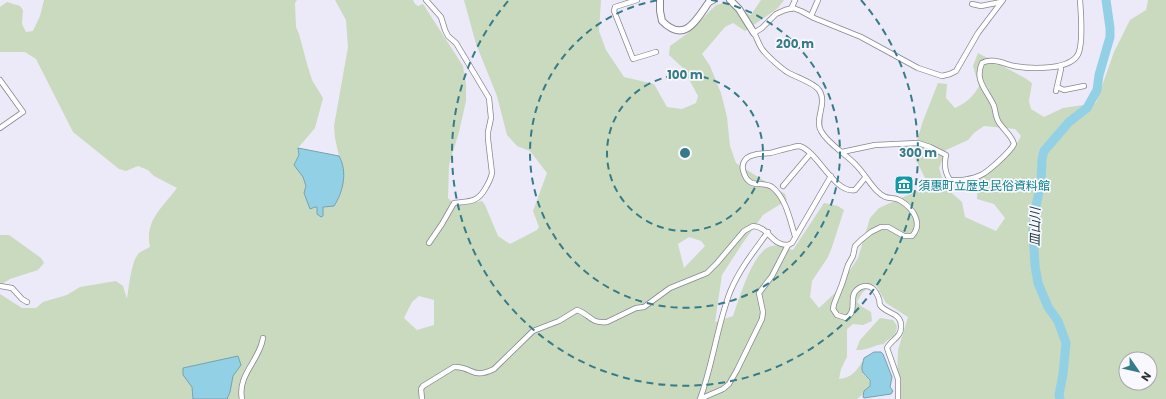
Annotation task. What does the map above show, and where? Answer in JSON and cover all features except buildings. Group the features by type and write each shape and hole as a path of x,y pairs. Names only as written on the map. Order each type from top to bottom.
{"street":[{"path":"426,0 441,17 448,36 456,43 489,98 491,118 488,139 492,174 491,179 479,198 454,203 429,243"},
{"path":"637,0 615,7 614,11 633,59 656,52"},
{"path":"660,0 662,20 673,29 681,31 686,30 693,24 709,2 713,0"},
{"path":"730,0 739,9 763,50 786,71 819,89 822,97 819,125 820,131 856,165 881,194 886,198 897,199 908,206 914,213 918,223 917,230 912,236 904,236 888,226 881,227 871,232 861,240 856,246 834,304 834,309 837,316 846,318 849,316 853,308 852,301 856,290 865,286 871,286 875,289 880,305 897,316 901,322 902,328 897,338 888,345 887,348 898,379 898,399"},
{"path":"791,9 794,0"},
{"path":"811,16 818,0"},
{"path":"842,152 875,145 918,143 946,155 945,169 950,180 956,181 983,175 1003,157 1014,144 1006,130 997,120 994,107 981,82 978,72 982,63 985,61 995,61 1021,67 1046,68 1069,64 1075,59 1079,52 1081,31 1080,0"},
{"path":"754,33 762,28 776,14 791,9 801,10 811,16 861,37 918,68 942,76 956,71 978,33 1002,1"},
{"path":"972,4 981,6 1002,1"},
{"path":"1060,66 1061,69 1057,89 1064,90 1084,86"},
{"path":"0,80 23,112 0,128"},
{"path":"795,236 786,208 777,192 768,185 752,183 747,178 743,169 743,164 746,159 750,156 771,153 797,146 803,147 843,187 856,190 866,178"},
{"path":"783,186 810,154"},
{"path":"700,399 723,389 729,384 762,319 763,312 759,293 772,276 788,245 792,242 831,176"},
{"path":"422,399 421,389 423,386 454,367 460,366 474,373 480,374 488,372 494,369 533,331 559,321 577,310 595,322 601,323 636,308 644,307 670,288 707,273 749,227 758,226 768,232 777,243 783,246 788,245"},
{"path":"700,399 710,369 723,315 731,292 748,258 768,232"},
{"path":"0,286 12,288 22,299 27,302"},
{"path":"242,399 241,386 243,378 256,358 263,338"}],"green space":[{"path":"44,0 297,0 295,3 296,27 312,80 323,98 315,128 298,148 299,155 294,165 303,177 306,186 304,194 311,209 317,207 323,216 323,207 343,181 342,161 339,156 334,126 348,47 346,20 335,0 413,0 418,6 423,4 463,66 466,84 466,101 449,165 448,198 457,206 482,201 498,236 510,244 537,230 539,227 533,211 547,173 530,151 517,146 507,135 497,96 476,44 464,0 601,0 599,31 606,50 624,77 654,84 667,107 682,109 696,103 698,96 683,68 669,55 670,46 688,33 716,5 724,3 751,15 761,0 784,0 778,8 745,31 733,23 725,27 702,54 710,66 721,93 727,117 730,146 736,163 785,194 787,200 763,215 722,275 715,322 733,316 753,265 765,249 772,246 780,246 793,250 824,203 838,206 844,210 828,257 812,281 810,297 819,308 835,293 858,258 870,218 879,208 921,189 927,182 913,154 923,121 938,83 947,84 946,98 955,108 966,102 979,86 973,66 978,53 1032,83 1029,101 1031,109 1044,117 1063,108 1096,103 1114,52 1130,20 1146,10 1148,0 1166,0 1166,399 895,399 897,386 898,350 908,317 886,303 877,287 872,284 862,293 857,302 871,312 872,321 863,325 853,324 847,329 847,357 841,369 839,379 851,375 864,359 863,374 868,378 869,387 857,399 0,399 0,294 22,308 36,308 43,302 67,295 80,287 116,281 123,286 127,299 132,268 136,257 139,253 150,247 149,238 152,222 177,188 154,176 148,170 138,166 126,171 119,169 73,132 36,59 25,52 0,52 0,7 7,2 20,6 23,10 22,24 26,32 33,31 40,16","holes":["984,126 1015,129 1021,136 1014,149 978,178 977,199 994,204 1005,218 996,231 965,217 962,202 945,187 939,168 946,150 968,140 974,133","689,237 701,241 705,246 684,268 678,244","419,296 434,300 434,325 417,330 404,318 412,302"]},
{"path":"0,235 9,235 41,258 44,263 38,270 10,279 0,285"},
{"path":"880,318 893,320 897,326 894,335 884,344 863,350 856,350 860,340"}],"water":[{"path":"298,148 339,156 342,162 344,175 340,195 334,206 323,207 323,216 321,217 317,214 317,207 310,209 304,193 306,186 303,177 294,165 299,155"},
{"path":"874,352 881,352 883,354 892,377 890,387 893,391 891,394 864,398 864,391 870,386 870,380 863,372 862,366 864,358"},
{"path":"238,356 241,365 233,376 227,399 193,399 192,387 183,375 183,368"}],"waterway":[{"name":"皿山川","path":"1060,399 1059,395 1066,343 1058,321 1048,307 1038,283 1035,266 1033,228 1041,182 1042,159 1044,151 1069,122 1087,108 1097,90 1099,75 1110,37 1106,0"}],"place":[{"name":"須惠町立歴史民俗資料館","path":"904,185"}]}
